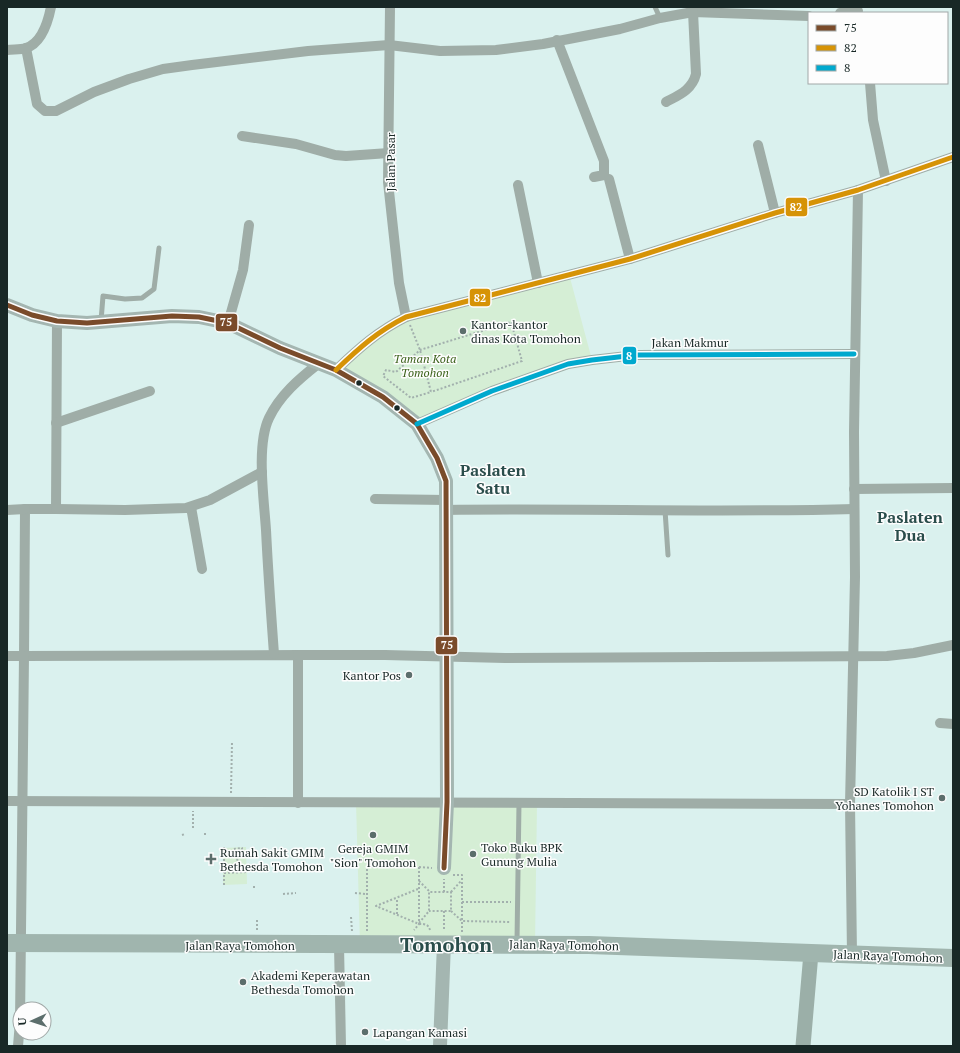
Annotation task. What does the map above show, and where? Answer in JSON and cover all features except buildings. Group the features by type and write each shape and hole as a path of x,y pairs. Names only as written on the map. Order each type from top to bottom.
{"highway":[{"name":"Jalan Raya Tomohon","path":"14,943 338,945 443,936 517,944 953,958"}],"main road":[{"path":"803,1046 811,953"}],"street":[{"path":"7,50 26,48 38,42 48,19 51,7"},
{"name":"Jalan Pasar","path":"390,7 388,182 399,283 406,316"},
{"path":"846,12 858,10"},
{"path":"26,48 37,104 45,111 56,110 94,92 163,69 308,52 389,45 440,51 472,52 496,50 620,28 660,18 693,12 808,16"},
{"path":"666,102 683,93 694,80 696,74 693,12"},
{"path":"557,40 604,161 604,175 594,177"},
{"path":"870,84 873,120 886,181"},
{"path":"242,136 296,144 335,155 389,153"},
{"path":"758,145 775,213"},
{"path":"336,370 361,345 384,328 406,316 630,259 775,213 858,190 953,157"},
{"path":"610,179 630,259"},
{"path":"518,185 538,283"},
{"path":"852,955 850,804 854,657 854,354 858,190"},
{"path":"228,323 243,270 249,225"},
{"path":"7,305 32,315 57,321 101,322 172,316 199,317 228,323 318,364 336,370 383,397 417,424 436,458 446,481 447,871"},
{"path":"56,508 57,321"},
{"name":"Jakan Makmur","path":"417,424 492,391 568,364 592,360 636,356 854,354"},
{"path":"274,654 262,472 264,440 269,418 281,398 302,377 318,364"},
{"path":"56,423 150,391"},
{"path":"7,510 56,508 118,510 191,507 210,500 262,472"},
{"path":"854,489 953,488"},
{"path":"375,500 537,509 800,511 854,509"},
{"path":"191,507 202,569"},
{"path":"18,1046 14,943 21,801 25,509"},
{"path":"7,656 274,654 505,658 854,657 899,656 953,645"},
{"path":"298,655 298,803"},
{"path":"940,724 953,724"},
{"path":"7,801 850,804"},
{"path":"440,1046 443,936"},
{"path":"338,945 341,1046"}],"lane":[{"path":"655,7 660,18"},
{"path":"101,322 103,296 125,299 142,298 154,288 159,248"},
{"path":"665,510 668,555"},
{"path":"517,944 519,803"}],"path":[{"path":"406,316 420,350 431,392"},
{"path":"511,322 522,361 411,398 383,376 386,370 396,372 420,350 511,322"},
{"path":"231,802 232,742"},
{"path":"193,802 193,828"},
{"path":"224,847 224,886"},
{"path":"242,848 242,855 237,855 233,856 233,849 242,848"},
{"path":"237,855 238,872"},
{"path":"367,936 366,867 419,867 418,924"},
{"path":"447,871 462,875 462,934"},
{"path":"224,873 247,872"},
{"path":"451,911 451,892 462,880"},
{"path":"412,933 429,911 429,892 419,881"},
{"path":"418,889 376,906 418,924 429,926 430,931 443,936 444,911"},
{"path":"429,892 451,892"},
{"path":"283,894 296,893"},
{"path":"355,893 366,894"},
{"path":"397,898 397,914"},
{"path":"462,902 518,902"},
{"path":"429,911 451,911 462,921 517,922"}],"green space":[{"name":"Taman Kota Tomohon","path":"569,274 592,360 568,364 417,424 336,370 384,328"},
{"path":"356,802 537,804 535,944 360,945"},
{"path":"246,847 247,884 223,885 223,848"}],"transit line":[{"name":"82","path":"336,370 369,340 386,328 406,317 630,259 775,213 858,190 953,157"},
{"name":"75","path":"7,305 32,315 57,321 87,323 172,316 199,317 228,323 280,348 336,370 383,397 417,424 437,458 446,481 447,802 444,868"},
{"name":"8","path":"417,424 492,391 568,364 592,360 636,355 854,354"}],"place":[{"name":"Kantor-kantor dinas Kota Tomohon","path":"463,331"},
{"name":"Kantor Pos","path":"409,675"},
{"name":"SD Katolik I ST Yohanes Tomohon","path":"942,798"},
{"name":"Gereja GMIM \"Sion\" Tomohon","path":"373,835"},
{"name":"Toko Buku BPK Gunung Mulia","path":"473,854"},
{"name":"Rumah Sakit GMIM Bethesda Tomohon","path":"211,859"},
{"name":"Akademi Keperawatan Bethesda Tomohon","path":"243,982"},
{"name":"Lapangan Kamasi","path":"365,1032"}],"district":[{"name":"Paslaten Satu","path":"493,479"},
{"name":"Paslaten Dua","path":"910,526"},
{"name":"Tomohon","path":"446,944"}]}
